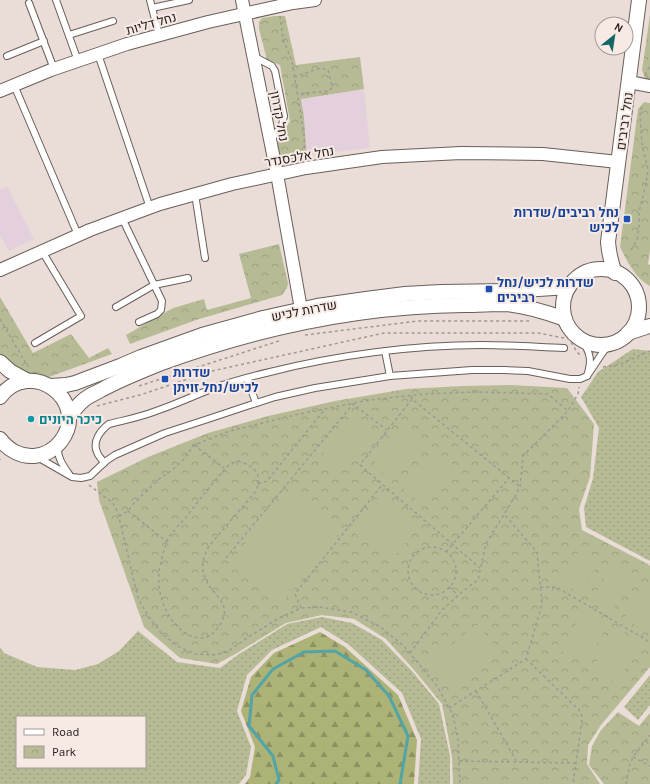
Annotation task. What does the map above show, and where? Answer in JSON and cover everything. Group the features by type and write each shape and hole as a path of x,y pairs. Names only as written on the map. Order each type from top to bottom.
{"street":[{"name":"נחל קדרון","path":"242,0 277,174 301,309"},
{"name":"נחל דליות","path":"0,91 54,69 127,44 208,22 278,6 315,0"},
{"name":"נחל רביבים","path":"615,273 609,254 608,242 639,0"},
{"path":"629,82 650,86"},
{"name":"נחל אלכסנדר","path":"0,270 78,235 150,208 232,184 306,168 382,158 461,153 543,154 618,162"},
{"name":"נחל רביבים","path":"592,271 599,261 608,242"},
{"path":"602,270 615,273 623,277 629,283 636,294 638,312 635,323 628,333 611,344 596,345 582,340 572,331 565,319 563,305 569,287 579,277 588,272 602,270"},
{"name":"שדרות לכיש","path":"50,386 75,383 202,335 301,309 354,300 405,294 507,291 569,287"},
{"path":"636,294 650,301"},
{"name":"שדרות לכיש","path":"69,417 79,404 86,398 108,386 146,369 198,350 235,339 313,320 406,307 507,304 537,309 565,319"},
{"path":"628,333 650,326"},
{"path":"2,451 32,456 44,454 59,444 67,429 69,417 68,409 60,394 50,386 28,374 5,366"},
{"path":"0,397 28,374"}],"lane":[{"path":"56,0 78,61"},
{"path":"150,0 159,36"},
{"path":"152,8 189,0"},
{"path":"28,3 54,69"},
{"path":"69,35 113,21"},
{"path":"7,56 44,41"},
{"path":"98,54 150,208"},
{"path":"253,56 272,66 275,71 284,116 282,125 270,141"},
{"path":"14,85 78,235"},
{"path":"195,194 205,258"},
{"path":"122,218 162,301 161,310 157,314 139,322"},
{"path":"35,343 81,316 42,251"},
{"path":"116,307 154,285 188,278"},
{"path":"582,340 588,348 590,356 590,366 587,376"},
{"path":"32,456 40,458 72,477 81,478 90,476 115,454 165,434 275,398 315,388 390,376 472,370 528,371 570,379 580,379 587,376 603,352 611,344"},
{"path":"104,463 95,447 99,433 109,424 156,411 209,390 247,378 308,363 385,351 482,345 564,348"},
{"path":"385,351 390,376"},
{"path":"247,378 256,403"},
{"path":"59,444 58,452 61,460 72,477"}],"path":[{"path":"278,6 283,39 292,61 304,135 306,168"},
{"path":"645,75 650,66"},
{"path":"294,77 322,68 328,70 332,86 330,91 297,94"},
{"path":"631,250 637,240 639,212 648,169 642,144 640,115 642,105"},
{"path":"0,319 28,374"},
{"path":"301,336 418,321 534,321"},
{"path":"140,386 286,339"},
{"path":"5,366 20,366 28,374"},
{"path":"410,654 442,610 458,595 478,580 485,548 520,487 523,456 568,411 578,394 580,379"},
{"path":"119,516 128,511 134,503 159,479 183,460 194,445 230,431 295,415 369,400 476,392 548,394 568,411"},
{"path":"411,396 412,399 520,487"},
{"path":"412,399 360,465 480,568"},
{"path":"352,404 388,430"},
{"path":"226,558 352,404"},
{"path":"258,484 267,481 325,409"},
{"path":"194,445 225,469"},
{"path":"238,461 254,469 258,475 258,484 256,491 209,546 203,561 203,570 206,580 220,597 224,605 222,622 216,630 206,637 196,638 186,634 174,622 165,608 159,591 159,571 169,537 230,464 238,461"},
{"path":"81,478 113,503 119,516 138,598 148,616 161,633 180,647 195,654 213,656 227,652 279,618 301,608 319,607 351,612 379,626 404,646 437,686 453,715 458,740 460,784"},
{"path":"446,552 509,478"},
{"path":"301,608 295,594 382,485"},
{"path":"128,511 167,542"},
{"path":"449,708 526,659 542,604 537,552 504,514"},
{"path":"427,547 435,547 449,554 454,561 456,569 455,577 449,587 438,594 430,595 422,593 416,589 408,576 408,568 414,554 427,547"},
{"path":"449,587 458,595"},
{"path":"540,587 556,587 650,642"},
{"path":"526,659 579,710 582,716 573,784"},
{"path":"476,690 517,762"},
{"path":"626,784 633,757 650,735"},
{"path":"633,757 650,766"},
{"path":"459,761 576,763"}],"shaded area":[{"path":"364,89 370,148 307,155 301,99"},
{"path":"7,186 34,239 9,251 0,235 0,190"}],"green space":[{"path":"650,15 650,79 645,78 642,70"},
{"path":"285,16 296,65 360,57 364,89 301,99 307,159 287,162 282,159 278,149 278,140 290,121 280,65 267,60 259,29 259,22 262,18"},
{"path":"644,102 650,103 650,250 648,264 650,265 650,286 636,274 620,247 638,109"},
{"path":"279,244 288,283 287,288 282,295 196,320 130,344 126,335 173,308 204,299 207,310 251,298 239,254"},
{"path":"0,297 33,353 71,334 89,358 108,348 112,354 49,377 40,378 23,374 0,355"},
{"path":"633,349 650,351 650,561 586,527 584,508 593,478 599,428 581,397 598,372"},
{"path":"511,385 567,388 594,424 590,477 579,509 582,530 650,566 650,667 601,725 588,745 587,764 600,784 453,784 452,757 442,704 386,639 354,619 322,615 286,623 217,664 180,658 144,627 99,500 97,482 148,457 208,433 268,416 335,401 406,389"},
{"path":"352,419 372,436 340,474 320,458"},
{"path":"405,426 425,442 393,481 373,465"},
{"path":"434,450 455,467 423,505 403,489"},
{"path":"289,490 340,532 280,605 229,564"},
{"path":"382,493 420,525 390,562 351,530"},
{"path":"580,548 600,559 581,593 561,582"},
{"path":"612,565 631,577 612,611 592,600"},
{"path":"644,584 650,587 650,619 644,630 624,619"},
{"path":"584,610 608,625 585,665 561,651"},
{"path":"322,617 352,623 382,640 412,671 439,704 450,756 450,784 418,784 421,739 402,693 348,644 321,627 272,650 247,675 237,711 251,747 246,775 239,784 0,784 0,647 4,653 37,667 75,670 98,664 119,651 138,631 177,662 220,668 239,654 287,624"},
{"path":"478,625 501,654 453,690 431,660"},
{"path":"616,628 641,643 617,683 593,668"},
{"path":"320,632 345,647 398,695 417,740 414,784 245,784 250,777 255,747 241,711 251,677 274,653"},
{"path":"650,675 650,705 638,720 624,707"},
{"path":"618,712 639,726 650,713 650,784 604,784 589,765 592,746 601,730"}],"waterway":[{"path":"276,784 279,780 273,756 249,726 252,695 273,669 304,652 335,651 366,670 389,696 408,736 400,784"}],"place":[{"name":"נחל רביבים/שדרות לכיש","path":"627,219"},
{"name":"שדרות לכיש/נחל רביבים","path":"489,289"},
{"name":"שדרות לכיש/נחל זויתן","path":"165,379"},
{"name":"כיכר היונים","path":"31,419"}]}
